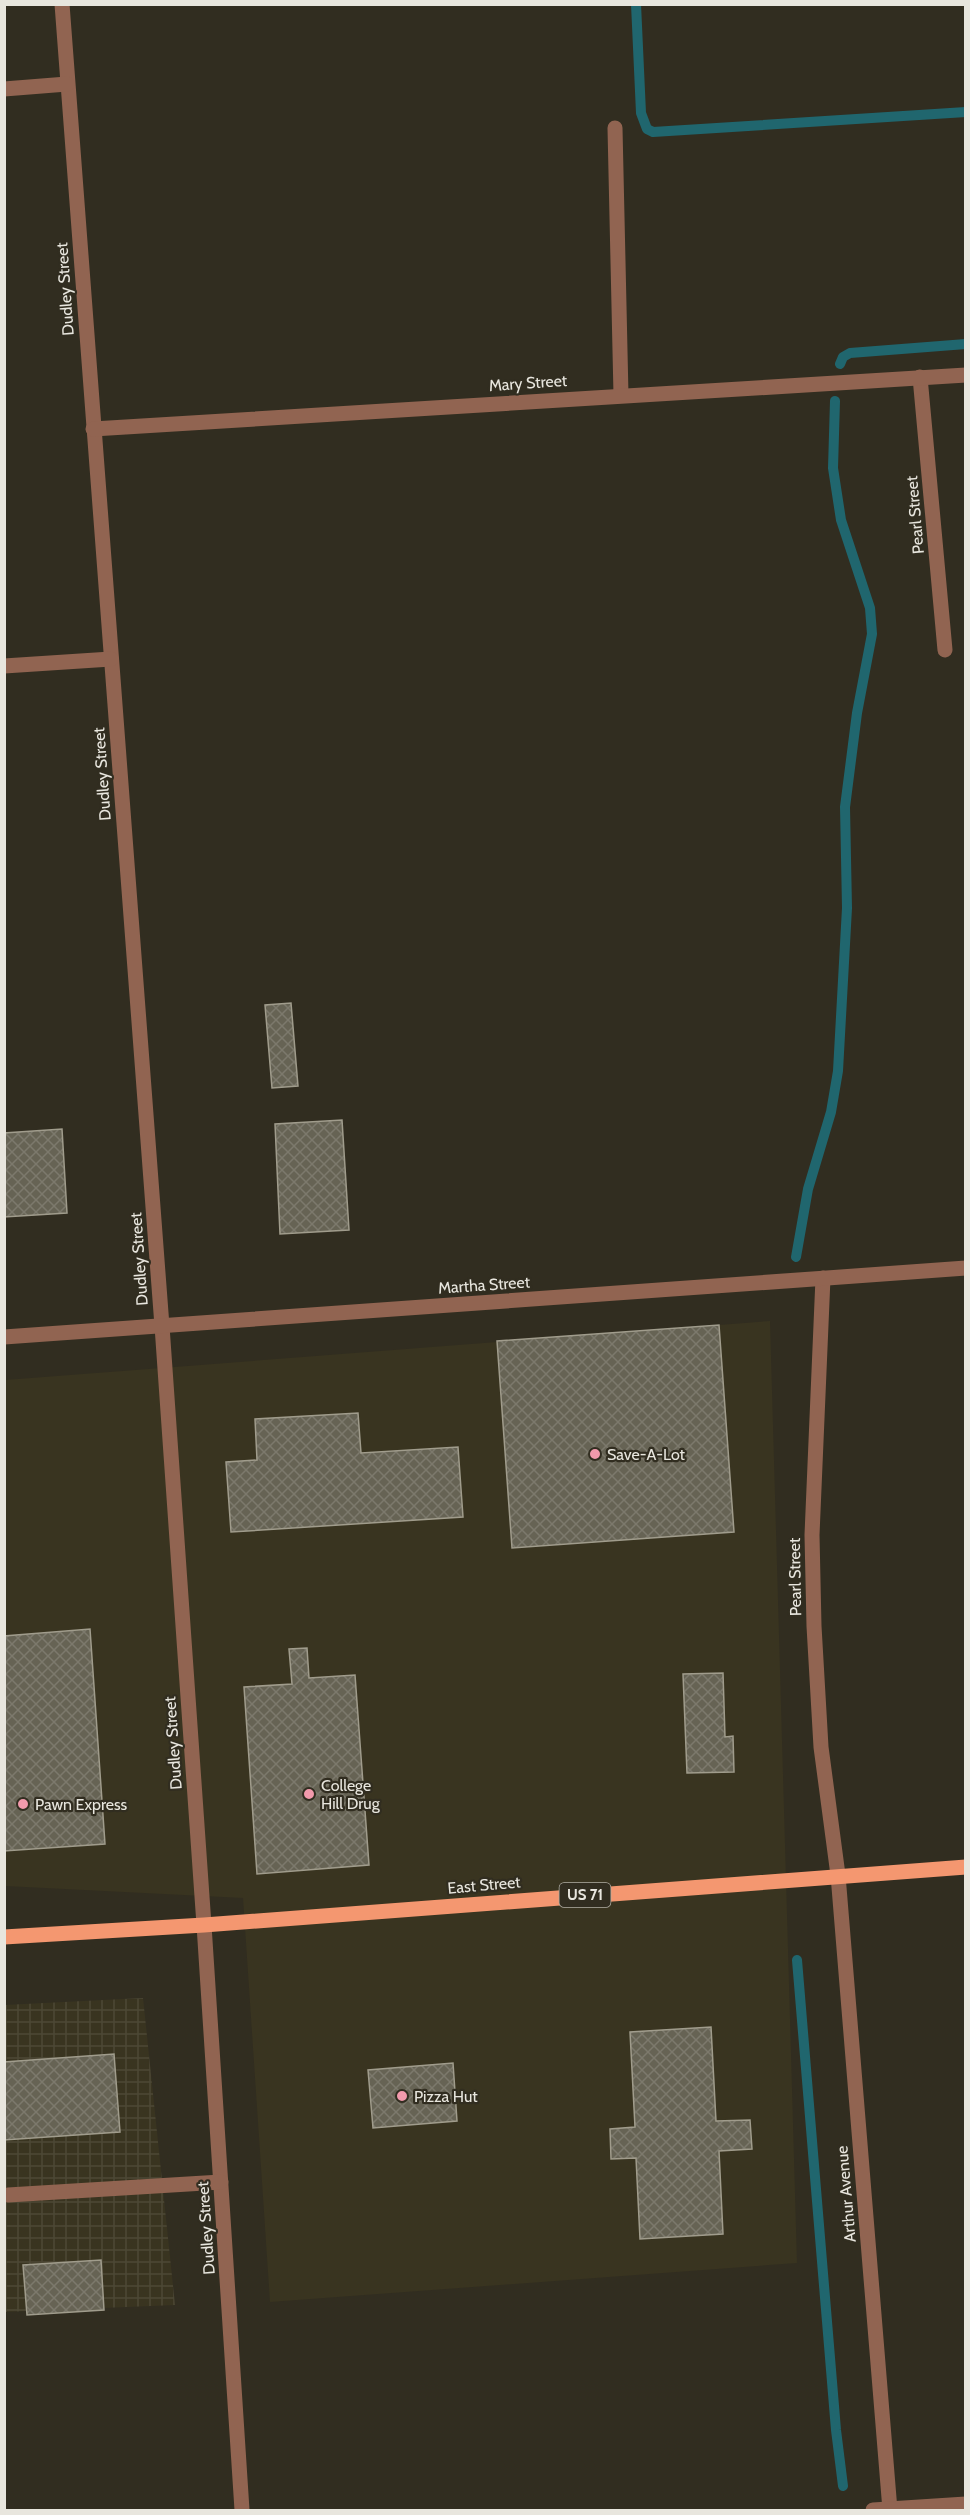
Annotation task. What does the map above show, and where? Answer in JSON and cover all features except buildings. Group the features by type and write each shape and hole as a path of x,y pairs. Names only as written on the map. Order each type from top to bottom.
{"main road":[{"name":"East Street","path":"4,1937 204,1925 966,1867"}],"street":[{"name":"Dudley Street","path":"62,4 162,1326 242,2511"},
{"path":"4,89 67,84"},
{"path":"615,128 621,395"},
{"name":"Mary Street","path":"93,429 966,375"},
{"name":"Pearl Street","path":"920,377 945,650"},
{"path":"4,666 111,659"},
{"name":"Martha Street","path":"4,1337 966,1268"},
{"name":"Pearl Street","path":"823,1278 812,1535 814,1626 821,1747 838,1875"},
{"name":"Arthur Avenue","path":"838,1875 890,2510"},
{"path":"8,2195 221,2182"},
{"path":"873,2511 966,2504"}],"shaded area":[{"path":"770,1321 797,2263 270,2302 243,1898 5,1886 5,1380"},
{"path":"143,1998 175,2305 5,2312 5,2005"}],"waterway":[{"path":"636,4 641,113 647,129 653,132 966,112"},
{"path":"840,364 843,357 850,353 966,344"},
{"path":"796,1257 808,1189 831,1112 838,1071 847,908 845,807 857,713 872,634 870,608 841,520 833,468 835,401"},
{"path":"797,1960 836,2430 843,2486"}],"place":[{"name":"Save-A-Lot","path":"595,1454"},
{"name":"College Hill Drug","path":"309,1794"},
{"name":"Pawn Express","path":"23,1804"},
{"name":"Pizza Hut","path":"402,2096"}]}
